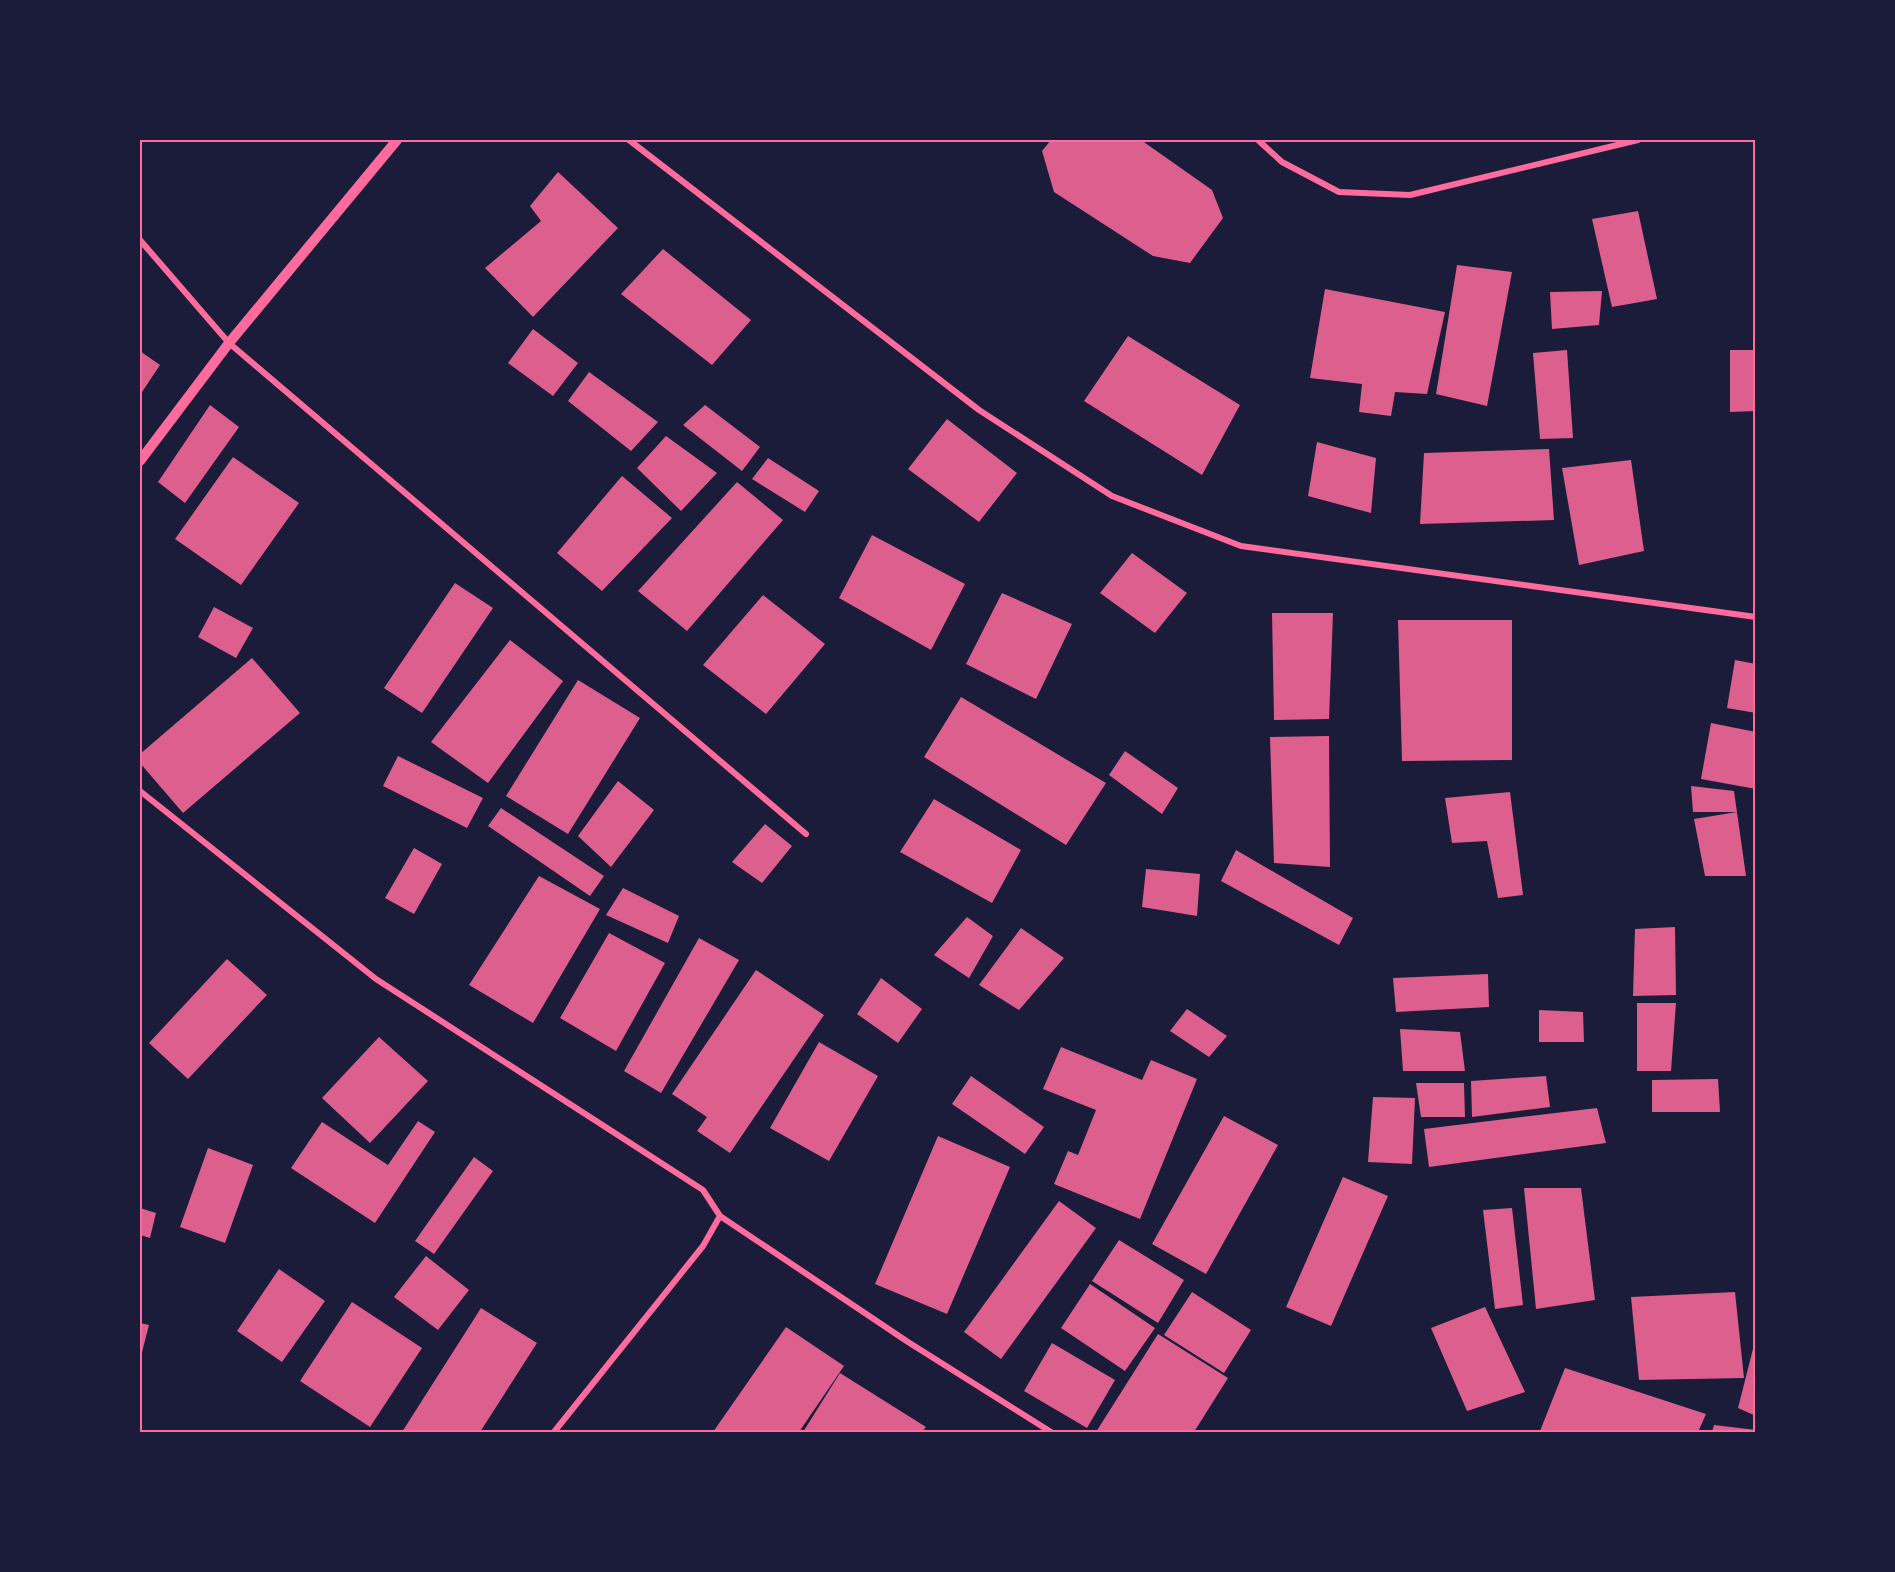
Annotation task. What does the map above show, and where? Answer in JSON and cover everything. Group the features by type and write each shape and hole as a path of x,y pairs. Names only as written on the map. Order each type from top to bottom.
{"street":[{"path":"140,461 229,343 397,140"},
{"path":"629,140 980,410 1112,496 1241,546 1755,617"},
{"path":"1258,140 1282,162 1339,192 1410,195 1638,140"},
{"path":"140,240 229,343 806,834"},
{"path":"140,791 376,979 703,1190 720,1216 909,1342 1051,1432"},
{"path":"554,1432 703,1246 720,1216"}],"building":[{"path":"1051,140 1141,140 1212,190 1223,218 1190,263 1153,256 1054,192 1042,151"},
{"path":"558,172 618,228 533,317 485,268 541,221 530,206"},
{"path":"1638,211 1657,299 1612,307 1592,219"},
{"path":"663,249 751,320 712,365 621,294"},
{"path":"1457,265 1512,272 1487,406 1436,394"},
{"path":"1325,289 1445,312 1427,394 1395,392 1391,416 1359,412 1362,384 1310,378"},
{"path":"1602,291 1599,325 1552,329 1550,292"},
{"path":"533,329 578,363 553,396 508,363"},
{"path":"1128,336 1240,405 1202,475 1084,401"},
{"path":"1567,350 1573,438 1540,439 1533,353"},
{"path":"1730,350 1756,350 1756,411 1730,412"},
{"path":"140,351 160,365 140,395"},
{"path":"589,372 658,422 631,451 568,401"},
{"path":"210,405 239,427 185,503 158,482"},
{"path":"705,405 760,447 742,471 683,425"},
{"path":"947,419 1017,473 979,522 908,469"},
{"path":"666,436 717,473 681,511 637,468"},
{"path":"1317,442 1376,458 1371,513 1308,496"},
{"path":"1549,449 1554,520 1420,524 1424,453"},
{"path":"233,457 299,503 241,585 175,539"},
{"path":"768,458 819,491 805,512 752,479"},
{"path":"1631,460 1644,551 1579,565 1562,468"},
{"path":"622,476 672,518 602,591 557,553"},
{"path":"737,482 783,520 687,631 638,591"},
{"path":"872,535 965,584 931,650 839,598"},
{"path":"1132,553 1187,593 1155,633 1100,593"},
{"path":"455,583 493,608 422,713 384,688"},
{"path":"1002,593 1072,624 1036,699 966,664"},
{"path":"763,595 825,644 766,714 703,665"},
{"path":"214,607 253,628 236,658 198,637"},
{"path":"1272,613 1333,613 1329,719 1274,720"},
{"path":"1398,620 1512,620 1512,760 1402,761"},
{"path":"510,640 563,681 488,783 431,742"},
{"path":"252,658 300,713 183,813 140,763 140,754"},
{"path":"1735,660 1756,664 1756,713 1727,708"},
{"path":"578,680 640,718 568,834 506,796"},
{"path":"961,697 1106,783 1066,845 924,757"},
{"path":"1711,723 1756,732 1756,789 1701,779"},
{"path":"1329,736 1330,867 1274,863 1270,737"},
{"path":"1125,751 1178,788 1162,814 1109,775"},
{"path":"398,756 483,798 467,828 383,786"},
{"path":"618,781 654,810 611,867 578,836"},
{"path":"1691,786 1734,791 1737,812 1693,812"},
{"path":"1510,792 1523,895 1498,898 1487,841 1452,843 1445,798"},
{"path":"934,799 1021,850 992,903 900,852"},
{"path":"501,808 604,876 590,896 488,826"},
{"path":"1737,812 1746,876 1705,876 1694,819"},
{"path":"765,824 792,846 762,883 732,862"},
{"path":"414,848 442,864 414,914 385,898"},
{"path":"1236,850 1353,918 1339,945 1221,881"},
{"path":"1146,869 1200,874 1197,916 1142,907"},
{"path":"539,876 600,909 533,1023 469,985"},
{"path":"623,888 679,916 668,943 606,915"},
{"path":"967,917 993,936 969,978 934,955"},
{"path":"1675,927 1676,995 1633,996 1635,929"},
{"path":"1021,928 1064,958 1019,1010 979,985"},
{"path":"609,933 665,963 616,1051 560,1018"},
{"path":"699,938 739,960 661,1093 624,1071"},
{"path":"227,959 267,995 188,1079 149,1043"},
{"path":"756,970 824,1015 730,1153 697,1131 707,1117 672,1094"},
{"path":"1488,974 1489,1007 1396,1012 1393,978"},
{"path":"881,978 922,1009 898,1043 857,1014"},
{"path":"1637,1003 1676,1003 1671,1071 1637,1071"},
{"path":"1187,1009 1227,1036 1209,1057 1170,1031"},
{"path":"1539,1010 1583,1012 1584,1042 1539,1042"},
{"path":"1400,1029 1460,1032 1465,1071 1403,1071"},
{"path":"379,1037 428,1081 370,1143 322,1098"},
{"path":"819,1042 878,1076 829,1161 770,1128"},
{"path":"1061,1047 1142,1080 1151,1060 1197,1079 1140,1219 1054,1184 1068,1151 1078,1155 1096,1110 1043,1089"},
{"path":"971,1076 1044,1127 1025,1154 952,1104"},
{"path":"1546,1076 1550,1107 1472,1117 1471,1081"},
{"path":"1718,1079 1720,1112 1652,1112 1652,1080"},
{"path":"1416,1083 1464,1083 1465,1117 1421,1117"},
{"path":"1373,1097 1415,1098 1412,1164 1368,1162"},
{"path":"1597,1108 1606,1143 1429,1167 1424,1129"},
{"path":"1224,1116 1278,1145 1206,1274 1152,1244"},
{"path":"418,1121 435,1132 375,1223 291,1168 322,1122 388,1165"},
{"path":"938,1136 1010,1167 947,1314 875,1284"},
{"path":"208,1148 253,1165 225,1243 180,1227"},
{"path":"474,1157 493,1171 434,1254 415,1241"},
{"path":"1343,1177 1388,1196 1331,1326 1286,1307"},
{"path":"1524,1188 1581,1188 1595,1300 1536,1309"},
{"path":"1059,1201 1096,1228 1001,1359 964,1332"},
{"path":"140,1208 156,1213 150,1238 140,1235"},
{"path":"1512,1208 1523,1305 1495,1309 1483,1210"},
{"path":"1119,1240 1184,1280 1158,1323 1092,1281"},
{"path":"426,1256 469,1290 438,1330 394,1297"},
{"path":"279,1269 325,1301 282,1362 237,1331"},
{"path":"1090,1284 1155,1328 1125,1371 1061,1328"},
{"path":"1192,1292 1251,1330 1224,1373 1164,1335"},
{"path":"1735,1292 1744,1378 1639,1380 1631,1297"},
{"path":"352,1302 422,1348 370,1427 300,1381"},
{"path":"1485,1307 1525,1392 1467,1411 1431,1328"},
{"path":"481,1308 537,1343 480,1432 402,1432"},
{"path":"140,1323 149,1325 140,1360"},
{"path":"786,1327 844,1366 799,1432 713,1432"},
{"path":"1158,1334 1228,1378 1194,1432 1096,1432"},
{"path":"1756,1341 1756,1416 1738,1408"},
{"path":"1052,1343 1115,1380 1087,1428 1024,1391"},
{"path":"1565,1368 1706,1414 1698,1432 1540,1431"},
{"path":"840,1373 926,1427 922,1432 803,1432"},
{"path":"1714,1425 1756,1430 1756,1432 1712,1432"}]}
